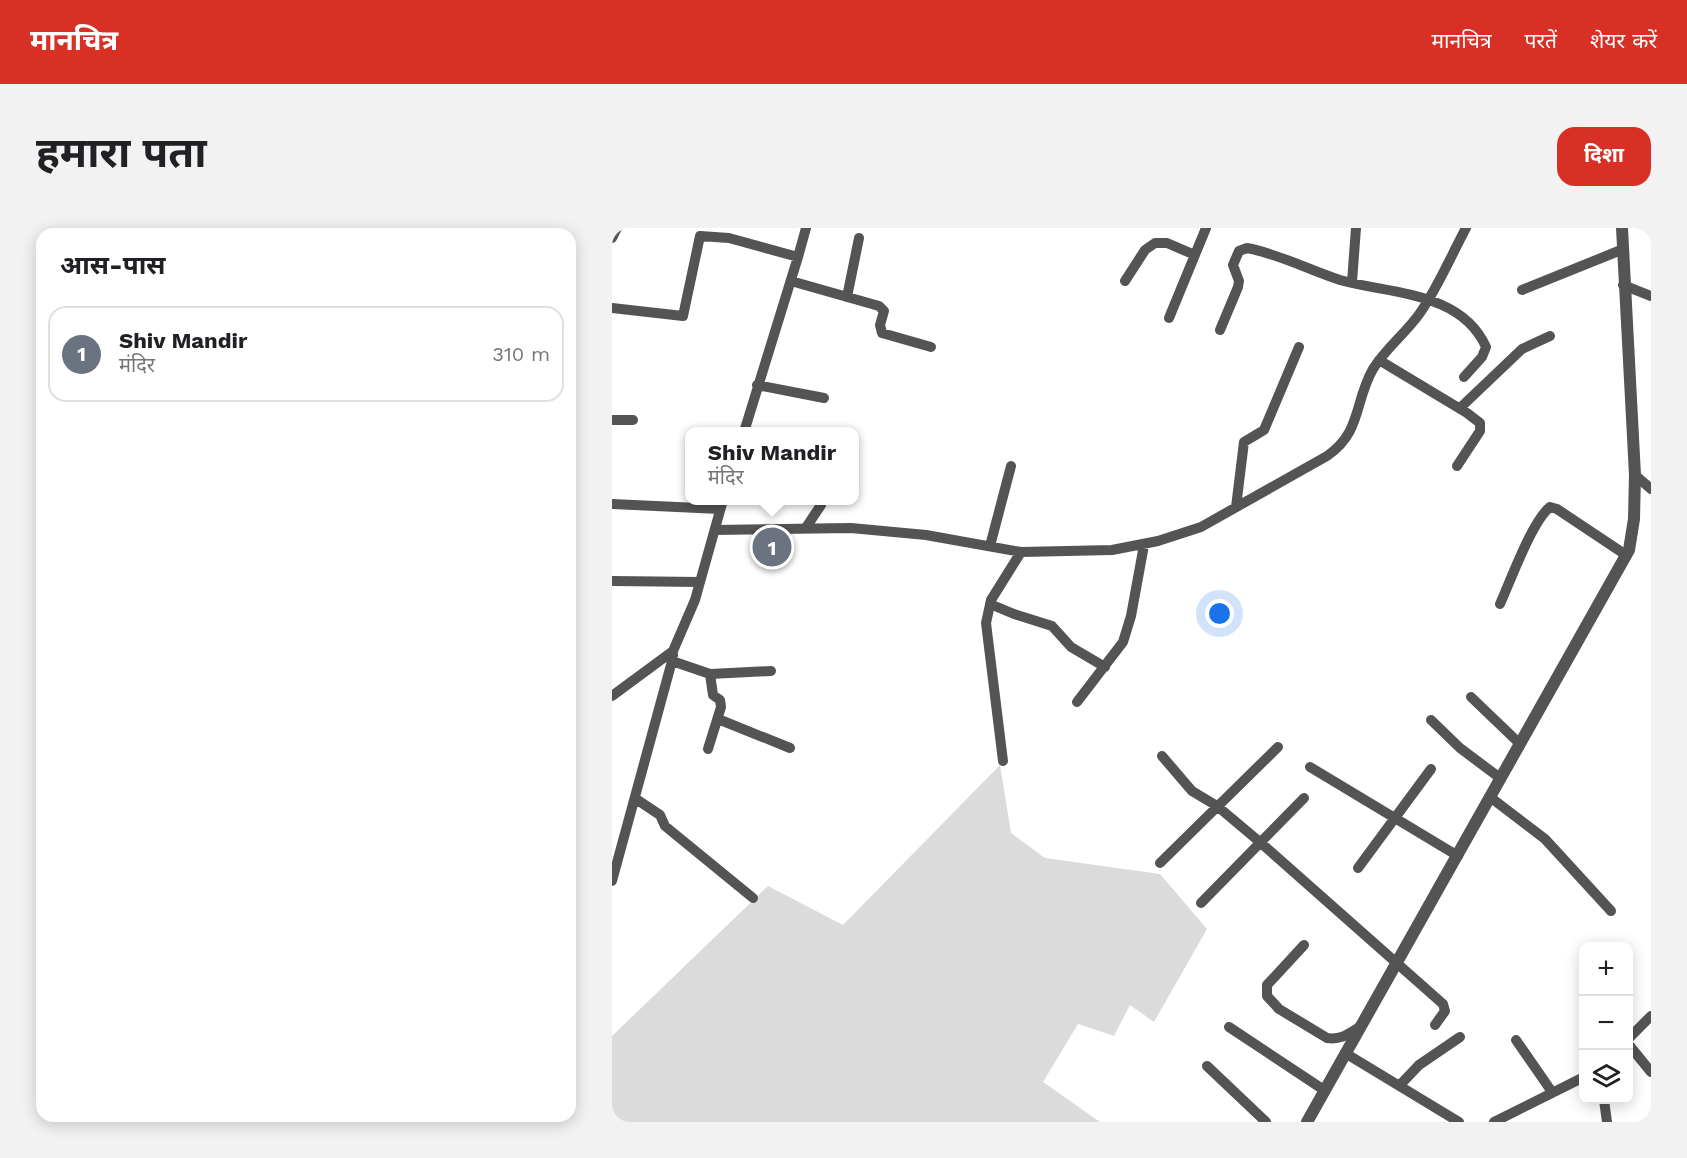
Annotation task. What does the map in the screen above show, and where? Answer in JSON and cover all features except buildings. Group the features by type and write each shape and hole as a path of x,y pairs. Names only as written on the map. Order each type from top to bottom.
{"street":[{"path":"612,238 617,228"},
{"path":"745,427 806,228"},
{"path":"1169,318 1206,228"},
{"path":"1352,282 1356,228"},
{"path":"715,530 807,526 870,529 1021,552 1074,553 1144,545 1201,527 1327,456 1345,440 1355,422 1367,380 1379,360 1416,318 1466,228"},
{"path":"1307,1122 1626,555 1632,539 1635,475 1621,250 1622,228"},
{"path":"612,308 683,316 698,241 704,235 747,242 798,257"},
{"path":"847,297 859,238"},
{"path":"1125,281 1146,249 1155,243 1167,243 1194,255"},
{"path":"1220,330 1238,287 1239,281 1232,269 1242,249 1252,249 1352,282 1428,298 1462,319 1484,342 1485,352 1464,377"},
{"path":"1522,290 1621,250"},
{"path":"791,281 882,308 879,329 882,333 931,347"},
{"path":"1623,285 1651,296"},
{"path":"1460,408 1522,349 1550,336"},
{"path":"1236,507 1244,442 1261,434 1264,430 1299,347"},
{"path":"1379,360 1477,420 1481,427 1457,466"},
{"path":"757,385 824,398"},
{"path":"612,420 633,420"},
{"path":"990,546 1011,466"},
{"path":"1635,475 1651,489"},
{"path":"612,504 685,505"},
{"path":"612,881 673,656 700,582 722,505"},
{"path":"807,526 821,505"},
{"path":"1500,604 1526,546 1543,514 1550,507 1557,509 1626,555"},
{"path":"1077,702 1123,642 1131,616 1144,545"},
{"path":"1003,761 986,623 990,604 1021,552"},
{"path":"612,581 700,582"},
{"path":"990,604 1020,617 1052,626 1071,647 1105,667"},
{"path":"673,656 710,674 771,671"},
{"path":"612,696 673,656"},
{"path":"708,749 721,703 713,695 710,674"},
{"path":"1471,697 1519,743"},
{"path":"718,719 790,748"},
{"path":"1431,720 1460,748 1500,778"},
{"path":"1160,862 1278,747"},
{"path":"1162,756 1192,791 1217,807 1261,843 1394,964 1443,1004 1445,1011 1435,1025"},
{"path":"1310,767 1395,816 1458,856"},
{"path":"1358,868 1431,769"},
{"path":"1490,797 1545,839 1611,911"},
{"path":"1201,903 1304,798"},
{"path":"636,799 660,815 665,826 753,898"},
{"path":"1304,945 1267,986 1267,996 1279,1009 1328,1038 1345,1037 1358,1028"},
{"path":"1633,1034 1651,1016"},
{"path":"1229,1027 1324,1090"},
{"path":"1400,1085 1419,1065 1460,1037"},
{"path":"1516,1040 1552,1092"},
{"path":"1633,1050 1651,1072"},
{"path":"1345,1053 1459,1122"},
{"path":"1207,1066 1266,1122"},
{"path":"1494,1122 1579,1079"},
{"path":"1605,1104 1607,1122"}],"shaded area":[{"path":"1000,765 1011,833 1045,858 1160,874 1207,929 1154,1022 1130,1005 1114,1036 1078,1024 1043,1082 1100,1122 612,1122 612,1036 768,886 843,925"}],"place":[{"name":"Shiv Mandir","path":"772,547"}]}
